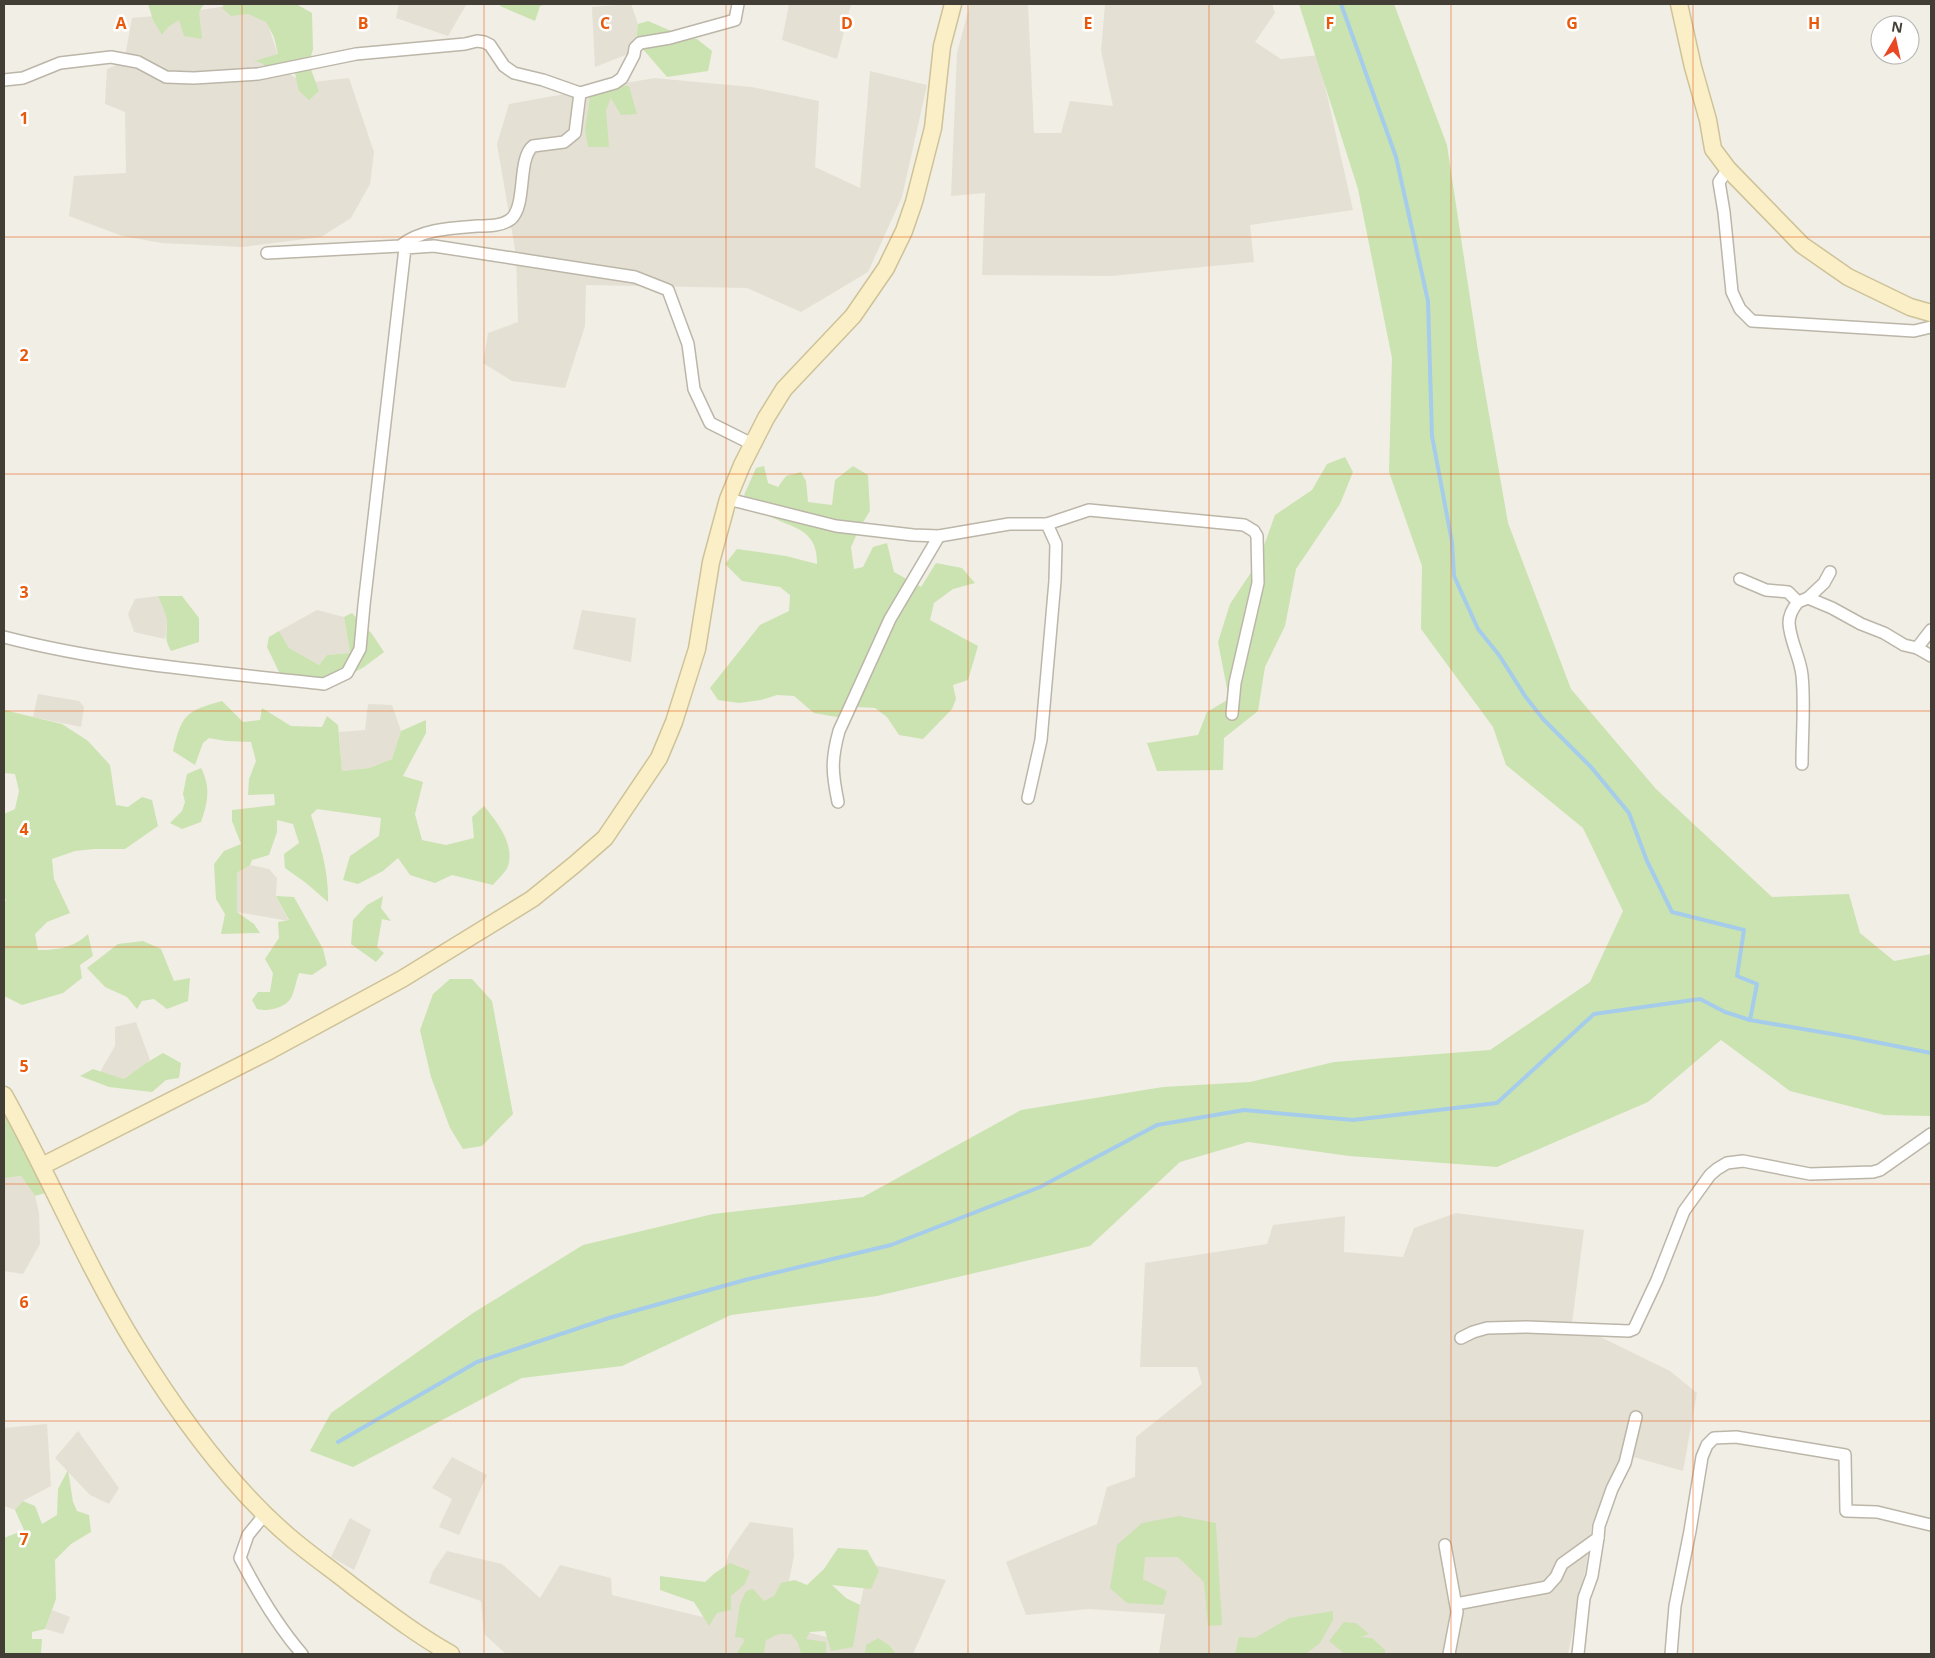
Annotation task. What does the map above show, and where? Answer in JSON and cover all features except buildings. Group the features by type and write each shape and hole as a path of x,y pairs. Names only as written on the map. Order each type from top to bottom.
{"street":[{"path":"4,80 23,78 60,63 111,57 138,62 166,76 194,78 258,74 356,54 465,44 477,41 484,42 490,46 504,66 514,72 580,93 615,83 622,78 634,55 635,48 640,43 670,38 736,20 738,4"},
{"path":"42,1166 270,1050 402,980 532,899 605,838 659,758 674,722 698,649 711,562 728,499 752,444 784,389 853,316 868,296 886,268 900,238 914,202 933,128 942,46 953,4"},
{"path":"1679,4 1708,120 1713,149 1728,168 1802,245 1848,277 1910,307 1931,313"},
{"path":"268,253 400,246 412,238 428,232 450,228 496,225 504,222 513,217 519,201 525,163 530,149 534,146 564,142 575,133 580,93"},
{"path":"1728,168 1719,182 1732,292 1740,309 1752,321 1914,331 1931,327"},
{"path":"4,637 32,644 128,661 324,684 347,673 360,649 405,248 434,246 635,277 668,290 688,344 694,389 710,423 752,444"},
{"path":"728,499 836,526 913,535 939,536 1009,524 1047,524 1089,510 1244,525 1254,531 1257,536 1258,583 1235,683 1232,714"},
{"path":"1028,798 1041,740 1055,581 1056,544 1047,524"},
{"path":"838,802 832,767 839,731 890,619 939,536"},
{"path":"1802,764 1802,678 1789,620 1792,609 1824,583 1830,572"},
{"path":"1740,579 1766,590 1788,592 1803,600 1832,608 1860,624 1879,630 1904,646 1917,648 1931,656"},
{"path":"1917,648 1931,630"},
{"path":"4,1095 42,1166 66,1217 136,1346 186,1421 222,1467 291,1539 386,1612 451,1654"},
{"path":"1461,1338 1487,1328 1527,1326 1629,1331 1634,1329 1657,1280 1684,1211 1710,1175 1717,1169 1727,1163 1743,1161 1810,1174 1873,1172 1880,1170 1931,1134"},
{"path":"1578,1654 1584,1598 1592,1576 1599,1526 1612,1489 1625,1463 1636,1417"},
{"path":"1671,1654 1675,1606 1702,1457 1707,1445 1714,1438 1736,1437 1845,1455 1846,1511 1877,1512 1931,1525"},
{"path":"265,1514 248,1535 240,1558 258,1593 285,1634 302,1654"},
{"path":"1456,1604 1547,1587 1556,1577 1562,1564 1598,1538"},
{"path":"1444,1545 1457,1612 1449,1654"}],"shaded area":[{"path":"238,4 261,4 283,70 304,83 349,78 374,152 370,184 351,218 321,237 243,247 162,243 122,236 69,216 74,176 126,173 125,112 105,104 107,69 124,62 132,18 177,14"},
{"path":"399,4 466,5 448,36 396,18"},
{"path":"631,4 638,24 636,41 628,54 595,67 592,7"},
{"path":"789,4 851,4 837,59 782,40"},
{"path":"970,4 1028,4 1034,133 1061,133 1070,101 1113,106 1101,51 1105,4 1272,4 1275,13 1255,42 1281,59 1318,55 1353,210 1250,225 1254,262 1111,276 982,275 985,193 951,196 957,53"},
{"path":"870,71 927,85 902,197 868,272 801,312 747,288 586,285 585,326 565,388 512,381 483,363 488,333 518,322 516,255 497,144 509,104 654,78 752,87 819,101 815,167 860,188"},
{"path":"158,596 164,608 167,624 165,639 134,632 128,614 135,599"},
{"path":"317,610 344,617 350,653 327,655 319,665 289,648 279,631"},
{"path":"582,610 636,618 631,662 573,649"},
{"path":"38,694 79,701 84,707 81,727 33,717"},
{"path":"368,704 392,705 401,731 392,759 369,768 342,771 339,732 365,730"},
{"path":"250,865 269,869 277,878 276,896 289,921 237,912 237,873"},
{"path":"136,1022 150,1060 124,1079 100,1072 115,1046 115,1027"},
{"path":"21,1176 35,1196 39,1213 40,1244 23,1274 4,1271 4,1178"},
{"path":"1456,1213 1584,1230 1572,1323 1670,1371 1697,1393 1683,1471 1623,1454 1592,1524 1586,1567 1568,1654 1159,1654 1165,1614 1089,1609 1026,1615 1006,1562 1097,1524 1107,1487 1135,1477 1136,1437 1202,1384 1197,1367 1140,1367 1145,1263 1267,1244 1273,1225 1345,1216 1344,1252 1403,1257 1414,1228"},
{"path":"47,1424 51,1486 23,1501 15,1510 4,1506 4,1428"},
{"path":"78,1431 119,1488 109,1504 90,1495 55,1458"},
{"path":"452,1457 487,1475 459,1535 439,1527 452,1499 432,1488"},
{"path":"350,1518 371,1530 354,1570 331,1557"},
{"path":"750,1522 793,1528 794,1556 780,1625 846,1642 860,1605 869,1564 946,1580 913,1654 506,1654 484,1634 481,1601 429,1583 433,1571 447,1551 502,1564 540,1598 560,1565 611,1578 612,1595 707,1618 730,1551"},
{"path":"52,1610 70,1617 63,1634 45,1629"}],"green space":[{"path":"148,4 204,4 199,12 202,39 184,36 179,20 168,27 162,35 153,20"},
{"path":"224,4 296,4 312,13 313,49 309,64 319,91 309,100 299,91 295,73 273,74 262,63 254,61 278,54 274,37 266,22 248,14 231,16 222,8"},
{"path":"501,4 548,4 540,6 535,21 500,6"},
{"path":"1299,4 1394,4 1447,145 1478,351 1508,523 1571,689 1656,789 1772,897 1849,894 1860,933 1894,961 1931,954 1931,1116 1884,1115 1790,1091 1721,1040 1648,1102 1497,1167 1349,1156 1248,1142 1180,1162 1090,1246 877,1296 731,1315 622,1366 522,1378 353,1467 310,1451 331,1413 473,1313 583,1245 713,1214 863,1197 1021,1110 1163,1087 1250,1082 1334,1062 1490,1050 1590,982 1623,911 1583,828 1506,765 1493,727 1421,629 1422,566 1389,472 1392,358 1358,189"},
{"path":"648,21 676,33 697,39 712,51 708,71 667,77 636,41 638,24"},
{"path":"592,85 629,86 637,114 621,115 611,98 606,110 609,147 588,147 585,129"},
{"path":"1345,457 1353,472 1340,504 1296,569 1285,626 1265,667 1258,711 1224,738 1223,770 1157,771 1147,743 1198,735 1207,712 1229,699 1218,642 1230,604 1258,562 1275,515 1312,490 1327,464"},
{"path":"764,466 768,483 778,487 786,476 801,472 806,481 808,502 832,505 835,480 853,466 868,475 870,511 851,547 854,569 863,567 873,547 887,543 894,572 921,587 936,563 962,568 975,583 953,589 934,603 930,620 978,646 968,680 953,685 956,699 952,709 923,739 899,735 887,717 875,708 858,707 837,717 814,713 794,696 777,695 761,700 739,703 718,700 710,688 760,625 789,611 790,595 780,587 742,581 725,564 737,549 786,556 817,564 816,552 808,536 801,530 765,514 744,495 756,468"},
{"path":"158,596 182,596 199,618 199,642 171,651 167,640 166,616"},
{"path":"352,613 372,634 384,652 364,667 337,682 281,676 267,647 269,637 279,631 289,648 319,665 327,655 350,653 344,617"},
{"path":"222,701 243,722 260,720 262,708 291,726 322,727 327,716 338,725 342,771 369,768 392,759 401,731 426,720 426,733 403,776 423,782 415,814 422,840 446,845 474,838 472,817 484,806 499,826 507,842 510,858 507,868 493,885 452,875 435,883 410,875 398,858 383,871 358,884 343,880 350,856 379,836 381,818 317,809 311,815 321,847 328,902 285,868 284,854 299,843 293,824 277,820 277,832 269,855 252,860 250,865 237,873 237,912 254,924 260,933 221,934 225,914 216,899 214,864 224,851 241,844 232,821 232,810 275,805 274,794 248,795 249,779 256,761 251,742 209,738 203,743 195,765 173,751 179,729 187,716 200,708"},
{"path":"4,710 62,724 88,741 110,765 116,805 128,807 142,797 152,800 158,826 125,849 75,851 52,859 54,879 70,913 47,922 35,934 38,950 65,947 77,942 88,934 93,956 80,965 82,978 63,993 22,1005 4,996 4,901 6,901 4,894 4,814 15,809 19,791 15,774 4,773"},
{"path":"201,768 206,782 207,802 201,822 182,829 170,823 182,811 185,802 183,794 187,774"},
{"path":"276,896 294,897 323,949 327,965 312,975 299,973 293,993 286,1004 277,1008 261,1010 257,1009 252,1000 258,992 270,992 273,973 265,959 279,938 278,922 289,920"},
{"path":"383,896 381,908 391,921 382,919 377,947 384,953 376,962 351,944 353,920 367,905"},
{"path":"143,941 161,949 174,981 190,978 188,1001 167,1009 154,999 142,1001 137,1009 127,997 105,987 87,968 118,944"},
{"path":"450,979 472,979 492,1001 513,1114 482,1146 463,1149 450,1128 431,1077 420,1030 433,994"},
{"path":"163,1053 181,1063 179,1078 166,1080 152,1092 109,1087 80,1076 93,1069 124,1079"},
{"path":"4,1108 52,1191 35,1196 21,1176 4,1178"},
{"path":"68,1470 73,1502 77,1511 89,1515 91,1532 71,1544 55,1560 56,1599 45,1629 32,1632 32,1639 42,1639 41,1654 4,1654 4,1538 24,1530 15,1510 23,1501 35,1506 42,1524 57,1515 58,1489"},
{"path":"1179,1516 1216,1523 1222,1625 1208,1626 1204,1582 1178,1557 1145,1557 1143,1579 1167,1591 1163,1605 1127,1603 1110,1588 1117,1545 1142,1523"},
{"path":"838,1548 867,1550 879,1571 871,1589 832,1585 846,1598 860,1605 853,1647 831,1651 825,1631 810,1632 806,1639 826,1642 826,1654 801,1654 798,1643 791,1634 779,1634 766,1640 764,1654 736,1654 744,1642 743,1638 735,1637 740,1604 746,1591 753,1589 764,1601 774,1596 781,1583 795,1580 807,1585 824,1569"},
{"path":"730,1563 750,1571 745,1584 731,1596 731,1610 717,1613 709,1626 694,1602 660,1590 660,1576 705,1582"},
{"path":"1333,1611 1333,1620 1320,1643 1306,1654 1235,1654 1239,1637 1255,1638 1289,1618"},
{"path":"1344,1622 1356,1623 1369,1634 1361,1637 1372,1638 1385,1650 1385,1654 1345,1654 1329,1641"},
{"path":"878,1638 890,1646 896,1654 865,1654 866,1645"}],"waterway":[{"path":"1341,4 1396,157 1428,301 1432,436 1452,542 1454,576 1478,629 1499,655 1525,696 1543,719 1591,767 1629,813 1647,861 1672,912 1744,930 1737,976 1757,984 1750,1020"},
{"path":"338,1442 477,1362 609,1318 745,1280 891,1245 1040,1187 1157,1125 1244,1110 1353,1120 1497,1103 1594,1014 1700,999 1725,1012 1750,1020 1931,1053"}]}
